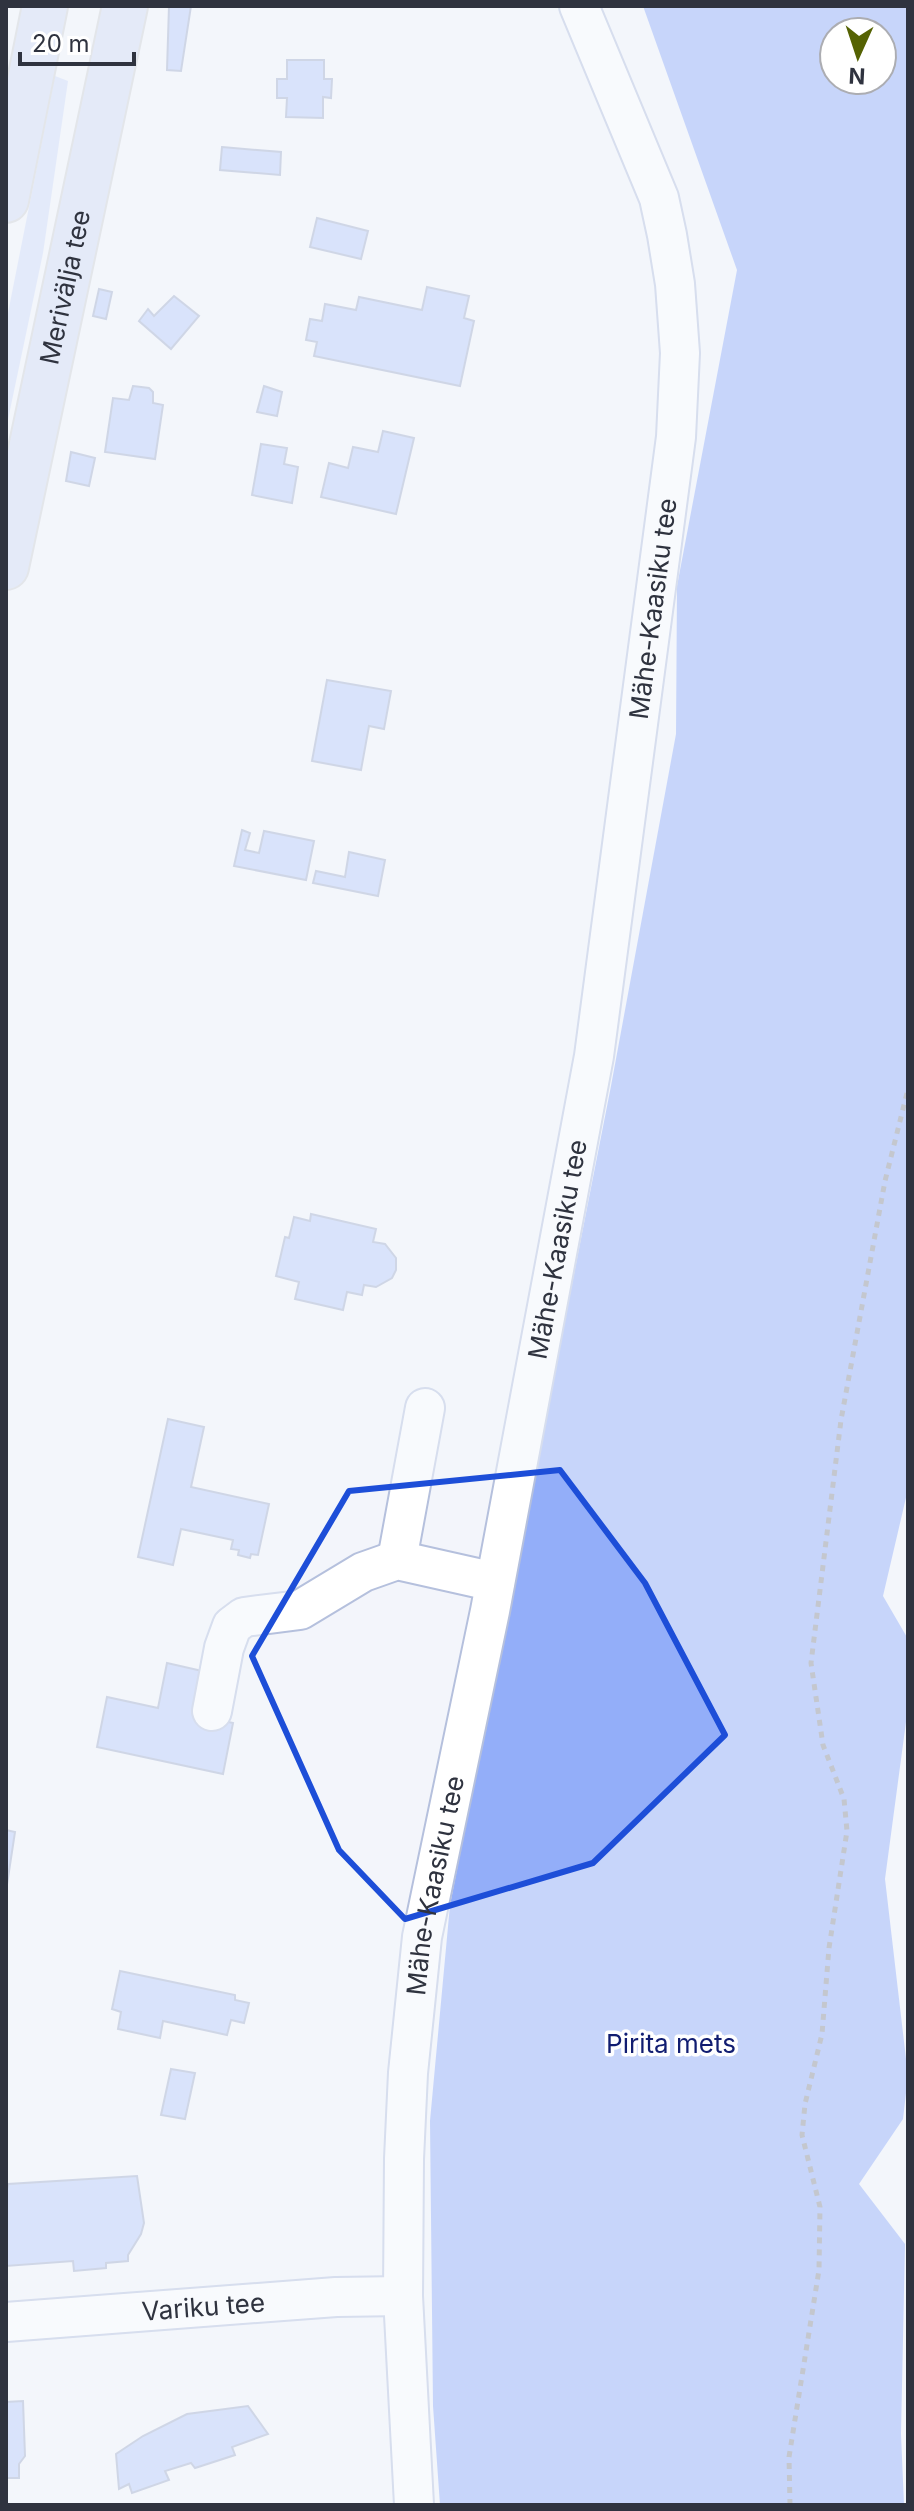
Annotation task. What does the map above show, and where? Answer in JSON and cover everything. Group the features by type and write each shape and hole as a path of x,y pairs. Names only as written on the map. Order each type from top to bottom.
{"main road":[{"path":"6,200 45,6"},
{"name":"Merivälja tee","path":"6,567 125,6"}],"street":[{"name":"Mähe-Kaasiku tee","path":"414,2505 403,2296 408,2073 422,1937 495,1582 594,1056 676,423 680,353 675,284 659,198 579,6"},
{"path":"397,1560 425,1408"},
{"path":"212,1711 224,1648 232,1626 244,1617 300,1610 363,1572 397,1560 495,1582"},
{"name":"Variku tee","path":"6,2322 336,2297 403,2296"}],"path":[{"path":"790,2505 789,2457 819,2270 820,2207 802,2135 805,2104 822,2034 829,1948 847,1831 844,1799 823,1745 811,1663 841,1420 885,1181 908,1089"}],"highlighted area":[{"path":"560,1470 645,1583 725,1735 593,1863 405,1919 339,1850 252,1656 349,1491"}],"shaded area":[{"path":"55,76 68,81 43,253 6,429 6,323"}],"green space":[{"name":"Pirita mets","path":"643,6 908,6 908,1489 883,1596 908,1639 908,1707 885,1879 908,2076 903,2119 859,2184 905,2244 901,2434 904,2505 440,2505 433,2406 430,2121 450,1905 611,1086 676,734 677,586 737,270"}],"building":[{"path":"169,6 191,6 181,71 167,70"},
{"path":"287,60 324,60 324,79 332,79 331,98 323,97 323,118 286,117 287,98 277,98 277,79 287,79"},
{"path":"222,147 281,152 280,175 220,170"},
{"path":"317,218 368,231 361,259 310,247"},
{"path":"427,287 469,296 464,318 474,321 460,386 314,356 317,342 306,340 310,319 322,321 325,304 356,310 359,297 422,310"},
{"path":"99,289 112,292 106,319 93,316"},
{"path":"174,296 199,316 171,349 139,321 148,309 154,316"},
{"path":"133,386 149,388 153,392 153,403 163,405 155,459 105,452 113,398 129,400"},
{"path":"264,386 282,392 277,416 257,412"},
{"path":"383,431 414,438 396,514 321,497 329,463 348,468 353,447 378,452"},
{"path":"261,444 287,448 284,464 298,467 292,503 252,495"},
{"path":"71,452 95,458 89,486 66,481"},
{"path":"327,680 391,691 384,729 369,726 361,770 312,761"},
{"path":"242,830 250,833 245,850 259,853 264,831 314,841 306,880 234,866"},
{"path":"349,852 385,860 378,896 313,883 316,871 345,877"},
{"path":"311,1214 376,1229 373,1242 385,1244 396,1258 392,1278 376,1287 364,1285 362,1295 347,1292 343,1310 295,1299 299,1282 276,1276 285,1237 289,1238 294,1217 310,1221"},
{"path":"168,1419 204,1427 191,1487 269,1504 258,1555 251,1554 250,1558 238,1555 239,1550 231,1549 233,1540 181,1529 173,1565 138,1557"},
{"path":"167,1663 211,1673 202,1716 233,1723 223,1774 97,1747 107,1697 158,1708"},
{"path":"6,1830 15,1832 6,1891"},
{"path":"120,1971 235,1995 235,2000 249,2003 244,2023 231,2020 227,2035 163,2021 160,2038 118,2029 121,2012 112,2009"},
{"path":"171,2069 195,2073 185,2119 161,2115"},
{"path":"137,2176 144,2223 128,2261 106,2263 106,2268 74,2271 73,2261 6,2266 8,2184"},
{"path":"23,2401 25,2456 19,2464 19,2478 6,2478 6,2402"},
{"path":"248,2406 268,2434 232,2447 235,2455 195,2468 191,2463 165,2471 169,2480 132,2493 129,2484 119,2489 116,2454 143,2436 187,2414"}]}
